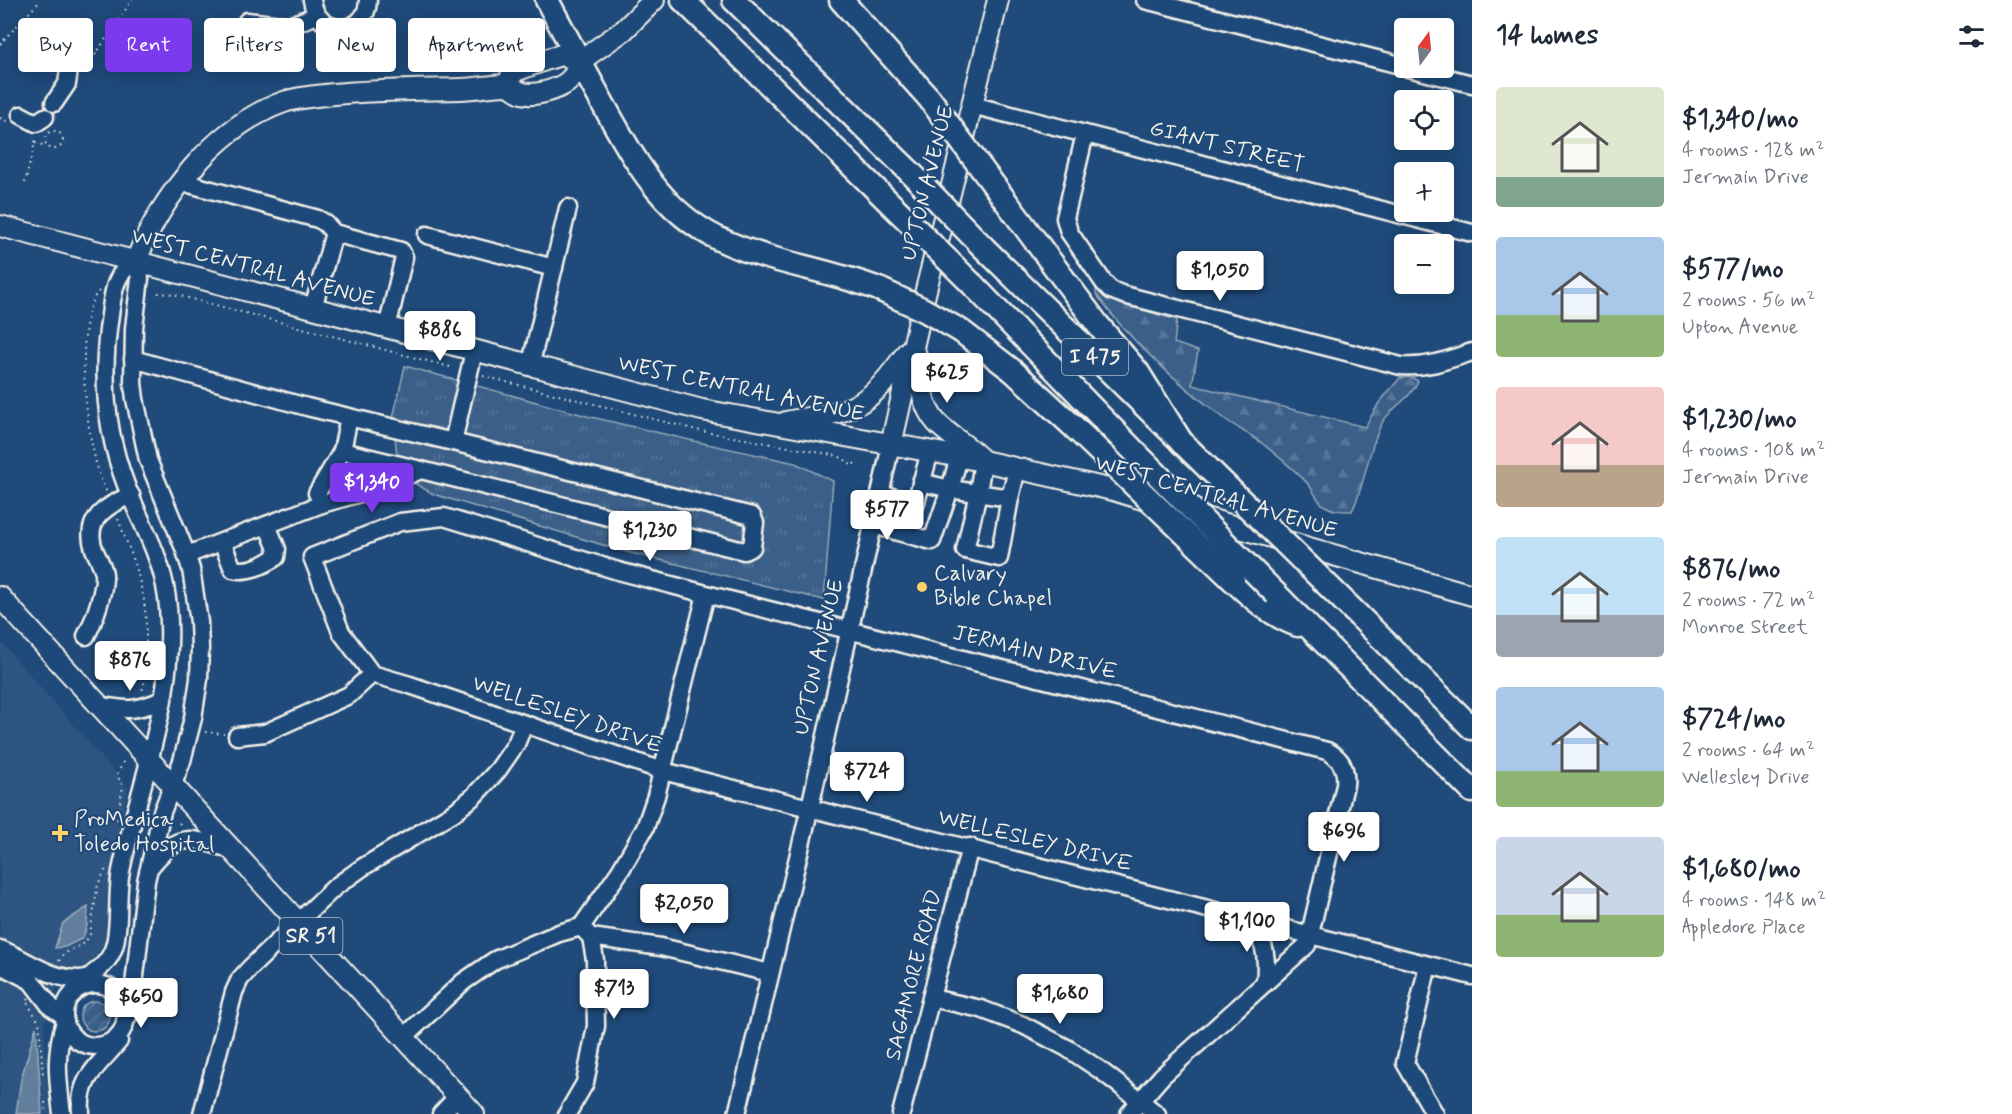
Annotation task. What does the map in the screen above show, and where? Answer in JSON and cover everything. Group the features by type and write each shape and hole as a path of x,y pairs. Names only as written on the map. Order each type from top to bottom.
{"highway":[{"path":"546,0 637,163 670,205 691,223 727,243 881,290 924,310 961,331 1013,371 1257,602 1278,616 1310,630"},
{"name":"I 475","path":"683,0 972,284 1310,630 1472,791"},
{"name":"I 475","path":"734,0 1472,728"},
{"path":"841,0 929,98 1098,325 1137,371 1182,443"}],"main road":[{"path":"136,261 161,211 182,182 196,165 236,127 251,118 285,102 371,90 463,89 509,85 526,94 545,92 572,79 580,61 624,30 654,0"},
{"name":"UPTON AVENUE","path":"891,444 998,0"},
{"path":"509,85 515,71 545,60 565,55 580,61"},
{"name":"WEST CENTRAL AVENUE","path":"0,226 530,367 702,410 983,461 1113,490 1472,596"},
{"path":"774,424 842,411 858,404 874,393 893,372 914,341"},
{"path":"914,341 921,390 936,422 983,461"},
{"name":"SR 51","path":"0,597 474,1114"}],"street":[{"path":"300,18 314,8 326,24 334,28 352,26 366,13 368,0"},
{"path":"1145,0 1394,63"},
{"path":"21,115 36,123 50,110 68,81 69,72"},
{"path":"1448,78 1472,84"},
{"name":"GIANT STREET","path":"972,105 1472,233"},
{"path":"1086,134 1065,218 1069,232 1098,276 1111,290 1401,366 1433,366 1472,352"},
{"path":"182,182 318,219 334,233 404,254 387,328"},
{"path":"530,367 568,208"},
{"path":"313,308 334,233"},
{"path":"427,235 554,268"},
{"path":"62,1114 57,1064 58,1044 67,1004 75,987 105,964 114,947 119,879 162,700 169,651 167,598 157,557 121,469 111,431 105,393 105,362 112,302 118,276 128,265 136,261 140,278 132,359 135,399 143,443 154,476 187,555 194,582 199,622 200,669 193,718 182,761 162,812 148,869 141,911 131,1011 118,1042 86,1080 81,1099 81,1114"},
{"path":"453,442 474,351"},
{"path":"132,359 350,417 752,516 756,524 752,547 744,551 675,536 342,451"},
{"path":"322,504 317,493 342,451 350,417"},
{"name":"UPTON AVENUE","path":"737,1114 810,807 891,444"},
{"path":"908,534 930,452"},
{"path":"873,525 932,541 959,457"},
{"path":"983,461 965,550 999,558 1017,469"},
{"path":"187,555 322,504 368,491 421,470"},
{"path":"921,482 1010,498"},
{"path":"880,494 916,502"},
{"path":"86,636 92,625 104,576 93,547 92,534 95,521 108,505 131,495"},
{"name":"JERMAIN DRIVE","path":"372,674 341,632 312,557 400,522 444,517 618,571 1327,751 1335,755 1345,768 1345,785 1310,934"},
{"path":"222,542 233,569 240,571 269,562 276,557 277,549 267,525"},
{"path":"567,1114 585,1083 596,1026 595,960 586,932 645,828 663,771 706,594"},
{"path":"237,736 265,733 349,695 372,674"},
{"name":"WELLESLEY DRIVE","path":"372,674 581,741 663,771 1472,976"},
{"path":"99,705 125,711 146,707 162,700"},
{"path":"202,1114 234,992 240,979 335,887 363,867 453,813 472,797 498,770 516,744 524,724"},
{"path":"148,869 161,853 183,839 203,841 230,849"},
{"name":"SAGAMORE ROAD","path":"901,1114 970,847"},
{"path":"1247,918 1260,934 1264,947 1267,964 1265,983"},
{"path":"404,1037 463,982 495,960 559,933 586,932 770,973"},
{"path":"1134,1107 1162,1077 1307,945 1310,934"},
{"path":"0,949 62,978 76,980 90,977"},
{"path":"0,965 32,981 51,1007 65,1019 73,1037 88,1045 105,1044 122,1028 123,1003 112,990 95,985 83,987 73,994"},
{"path":"1428,965 1405,1063 1435,1114"},
{"path":"932,998 981,1009 1023,1025 1084,1059 1134,1107 1157,1114"},
{"path":"441,1114 458,1096"}],"path":[{"path":"0,44 41,0"},
{"path":"93,58 132,0"},
{"path":"34,143 53,149 61,146 63,140 61,135 56,131 48,133 45,139 48,146"},
{"path":"25,183 36,136"},
{"path":"158,293 173,294 701,431 838,456 852,466 856,462"},
{"path":"117,510 118,519 136,567 144,600 146,676 141,693"},
{"path":"202,732 237,736"},
{"path":"115,830 123,786 117,775 120,769"},
{"path":"58,963 63,954 85,943 90,934 98,884 109,863"},
{"path":"31,997 26,1001 39,1022 43,1079"},
{"path":"45,1102 46,1114"}],"shaded area":[{"name":"ProMedica Toledo Hospital","path":"0,641 128,787 111,879 105,944 86,967 78,971 61,971 44,1025 45,1069 50,1114 0,1114"},
{"path":"88,907 87,925 83,938 65,947 55,948 63,923"},
{"path":"36,1027 42,1114 16,1114 21,1079"}],"green space":[{"path":"1096,289 1108,300 1177,320 1174,343 1198,351 1192,385 1365,427 1379,403 1400,378 1411,377 1418,381 1411,393 1390,412 1382,423 1352,511 1334,510 1322,504 1307,483 1281,459 1225,419 1173,377 1124,329 1096,294"},
{"path":"405,366 587,416 795,463 833,481 824,600 623,551 433,494 399,474 393,418"},
{"path":"95,1001 106,1005 110,1016 106,1027 95,1031 84,1027 80,1016 84,1005"}],"place":[{"name":"Calvary Bible Chapel","path":"922,587"},
{"name":"ProMedica Toledo Hospital","path":"60,833"}]}
